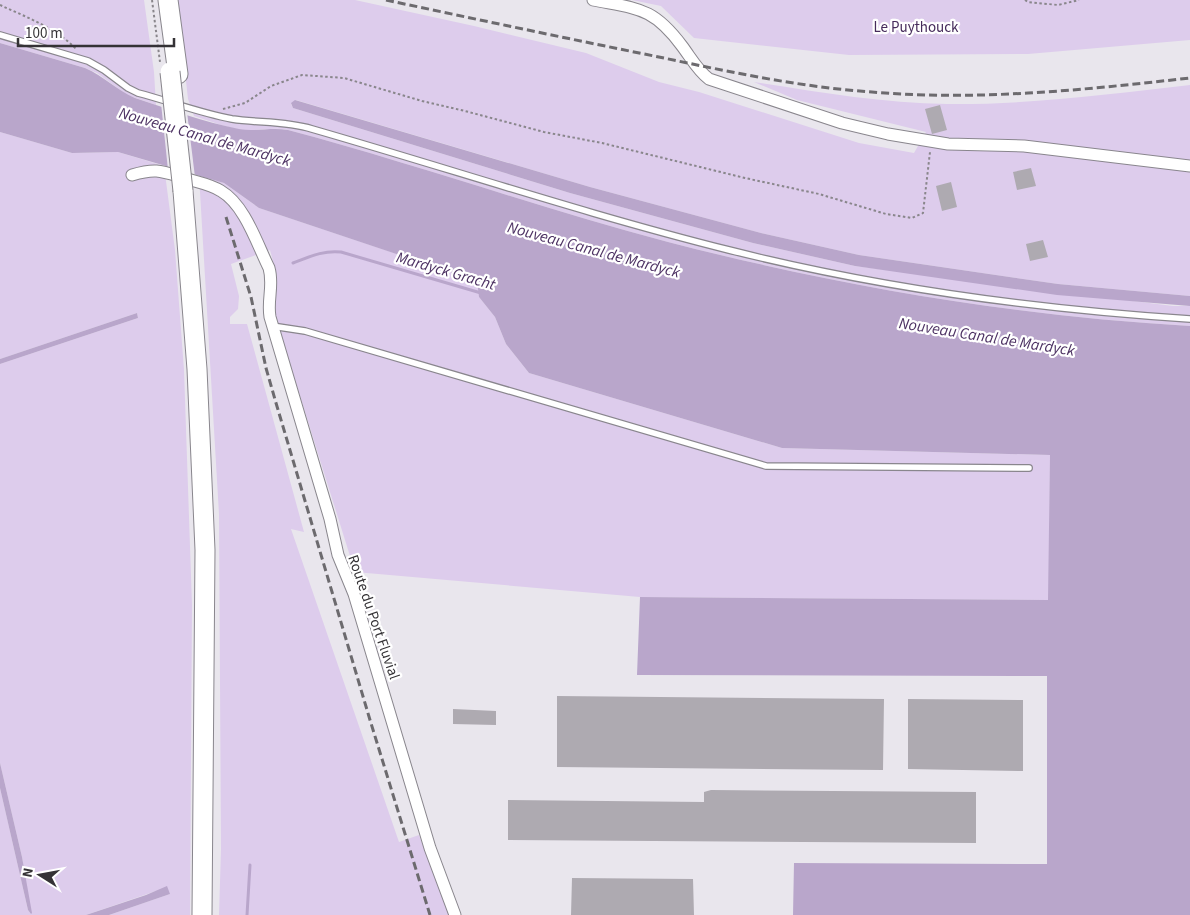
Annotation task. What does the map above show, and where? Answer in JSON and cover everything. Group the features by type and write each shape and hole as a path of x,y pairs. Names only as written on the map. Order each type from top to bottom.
{"main road":[{"path":"161,0 169,70 187,191 203,342 212,531 213,806 211,915"},
{"path":"168,0 169,70"},
{"path":"187,191 205,550 202,915"}],"street":[{"path":"593,0 652,14 665,25 702,73 714,81 857,127 931,142 1024,146 1190,166"},
{"name":"Route du Port Fluvial","path":"132,175 147,171 161,171 213,187 225,193 236,203 247,221 271,274 269,312 272,326 328,510 338,555 354,594 430,848 455,915"}],"lane":[{"path":"0,35 88,61 133,91 233,119 303,126 623,222 730,251 912,289 1004,302 1190,319"},
{"path":"272,326 305,331 766,466 1029,468"}],"path":[{"path":"152,0 169,70"},
{"path":"1025,0 1028,2 1058,5 1079,0"},
{"path":"0,5 54,31 68,40 88,61"},
{"path":"209,113 245,103 271,86 302,75 344,78 422,101 465,110 544,132 602,143 819,194 886,214 912,218 923,213 931,142"}],"green space":[{"path":"0,0 144,0 154,72 156,105 127,95 97,73 85,68 0,43"},
{"path":"177,0 355,0 586,53 659,82 699,92 859,143 914,153 926,132 797,100 754,82 874,99 947,104 1038,101 1190,85 1190,296 1058,284 859,255 761,233 590,187 296,100 291,104 293,108 570,193 753,243 855,266 1173,306 1190,306 1190,326 1058,315 992,307 927,297 797,272 732,258 620,229 288,130 244,130 231,128 194,116 188,99"},
{"name":"Le Puythouck","path":"632,0 1190,0 1190,40 1028,54 849,55 694,38 661,6"},
{"path":"0,132 72,153 118,152 164,166 175,250 184,370 192,605 190,915 109,915 170,894 156,891 86,915 0,915 0,788 28,910 31,914 22,857 0,763 0,364 138,318 137,313 0,359"},
{"path":"199,175 224,183 259,208 478,281 479,297 495,317 506,344 529,373 782,448 1050,455 1049,600 640,597 355,572 275,316 273,299 277,276 270,250 231,264 239,296 238,309 230,317 230,324 247,324 304,532 291,529 399,842 419,835 449,915 219,915 221,849 219,514"}],"water":[{"name":"Nouveau Canal de Mardyck","path":"0,43 85,68 135,98 199,119 245,130 288,130 620,229 732,258 862,285 992,307 1058,315 1190,326 1190,915 793,915 794,863 1047,864 1047,676 637,675 640,597 1048,600 1050,455 782,448 529,373 506,344 495,317 479,297 477,281 259,208 224,183 118,152 72,153 0,132"},
{"path":"295,100 590,187 761,233 859,255 1058,284 1190,296 1190,306 1057,295 855,266 753,243 570,193 293,108 291,103"},
{"path":"137,313 138,318 0,364 0,359"},
{"path":"0,763 22,857 31,914 28,910 0,788"},
{"path":"167,886 170,894 109,915 86,915 146,895"}],"pier":[{"path":"161,103 187,112 195,177 168,170"}],"building":[{"path":"940,105 947,130 932,134 925,109"},
{"path":"1031,168 1036,186 1017,190 1013,172"},
{"path":"951,182 957,207 942,211 936,186"},
{"path":"1043,240 1048,257 1030,261 1026,244"},
{"path":"557,696 884,699 883,770 557,767"},
{"path":"908,699 1023,700 1023,771 908,769"},
{"path":"453,709 496,711 496,725 453,724"},
{"path":"711,790 976,792 976,843 508,840 508,800 704,802 704,792"},
{"path":"572,878 693,879 694,915 571,915"}],"waterway":[{"name":"Mardyck Gracht","path":"293,263 322,253 341,252 481,293"},
{"path":"247,915 250,865"}],"railway":[{"path":"386,0 735,73 844,90 913,94 992,95 1110,87 1190,78"},
{"path":"226,217 251,297 266,368 276,403 430,915"}]}
